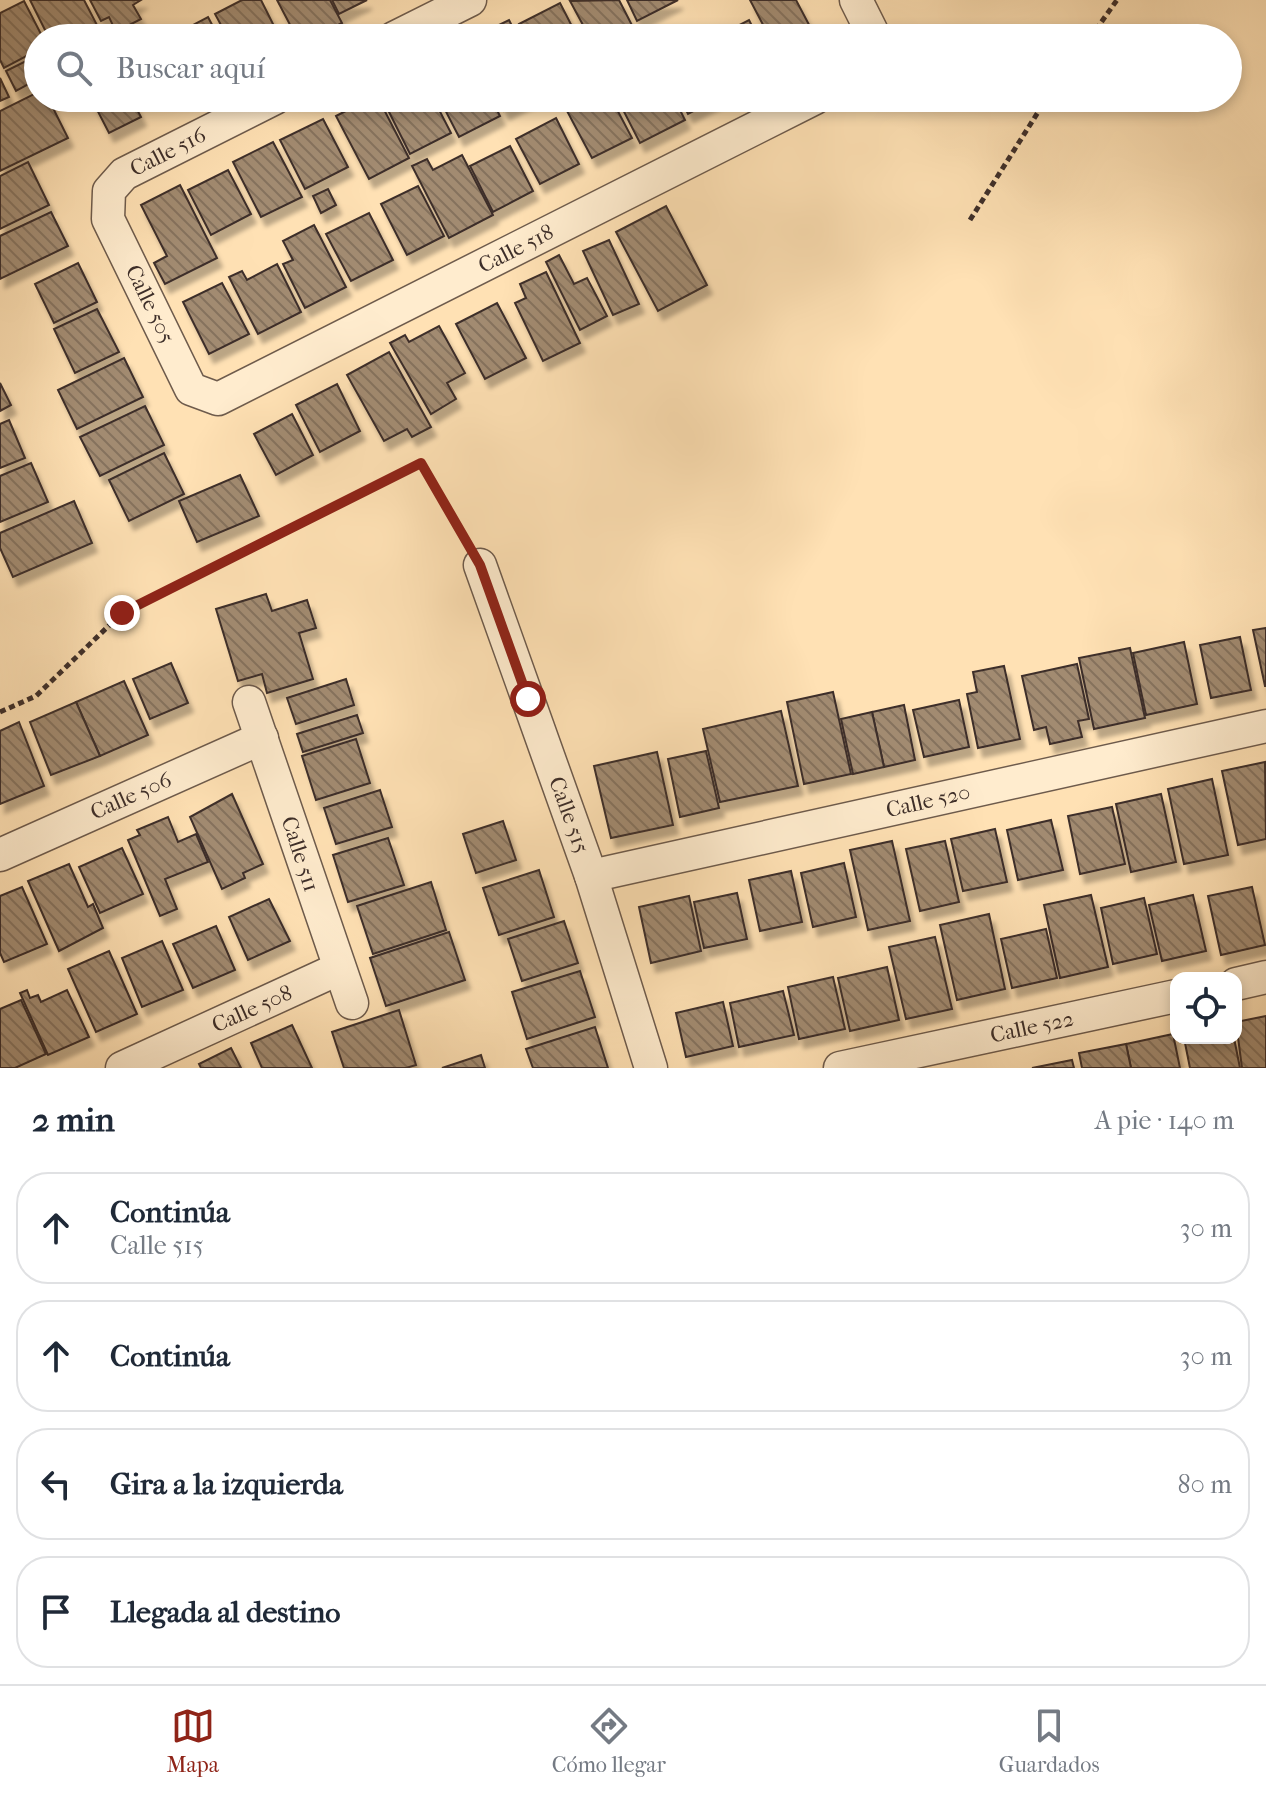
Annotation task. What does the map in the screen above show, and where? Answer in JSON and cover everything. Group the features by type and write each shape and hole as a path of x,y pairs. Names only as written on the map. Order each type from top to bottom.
{"street":[{"path":"422,24 470,0"},
{"path":"856,0 868,24"},
{"name":"Calle 516","path":"109,191 124,174 247,112"},
{"name":"Calle 518","path":"218,399 787,112"},
{"name":"Calle 505","path":"109,191 108,219 191,389 218,399"},
{"name":"Calle 515","path":"480,565 591,876 651,1068"},
{"name":"Calle 511","path":"249,702 352,1003"},
{"name":"Calle 520","path":"591,876 1266,726"},
{"name":"Calle 506","path":"0,855 262,738"},
{"name":"Calle 508","path":"122,1068 338,969"},
{"path":"1242,983 1266,977"},
{"name":"Calle 522","path":"840,1068 1170,997"}],"path":[{"path":"1100,24 1117,0"},
{"path":"970,220 1038,112"},
{"path":"0,712 36,696 122,613 421,463 480,565"}],"building":[{"path":"30,0 84,0 96,24 42,24"},
{"path":"90,0 141,0 133,5 141,19 131,24 112,24 109,17 101,21"},
{"path":"242,0 261,0 273,24 220,24 215,14"},
{"path":"277,0 330,0 342,23 340,24 290,24"},
{"path":"332,0 367,0 339,14"},
{"path":"619,0 631,24 582,24 570,1"},
{"path":"627,0 678,0 637,21"},
{"path":"750,0 796,0 809,24 763,24"},
{"path":"24,1 36,24 24,24 24,57 4,68 0,60 0,13"},
{"path":"560,3 571,24 519,24"},
{"path":"208,17 212,24 195,24"},
{"path":"24,62 24,87 16,91 6,71"},
{"path":"0,78 9,97 0,101"},
{"path":"24,99 24,112 55,112 68,138 0,171 0,111"},
{"path":"98,112 138,112 141,117 109,133"},
{"path":"344,112 385,112 409,158 369,179 336,116"},
{"path":"389,112 440,112 451,133 410,154"},
{"path":"446,112 498,112 500,116 459,137"},
{"path":"568,112 618,112 632,138 592,158"},
{"path":"624,112 681,112 685,120 640,143"},
{"path":"556,118 579,164 540,184 516,139"},
{"path":"323,119 348,167 305,189 280,140"},
{"path":"273,142 302,197 261,217 233,162"},
{"path":"510,146 533,191 493,212 470,166"},
{"path":"462,155 493,215 449,238 412,166 427,159 433,170"},
{"path":"28,162 49,205 0,229 0,176"},
{"path":"228,170 251,214 211,235 188,190"},
{"path":"180,185 217,258 165,284 154,263 167,256 141,205"},
{"path":"418,186 444,236 407,255 381,204"},
{"path":"328,189 336,205 321,213 313,196"},
{"path":"666,206 707,285 658,311 616,232"},
{"path":"51,212 68,246 0,279 0,236"},
{"path":"369,213 393,260 351,281 326,234"},
{"path":"314,225 346,287 305,308 283,264 293,260 283,241"},
{"path":"609,240 639,304 613,315 583,251"},
{"path":"559,255 574,284 587,278 607,316 580,330 546,262"},
{"path":"78,263 97,302 54,323 35,284"},
{"path":"277,264 301,312 258,334 229,277 242,271 247,280"},
{"path":"546,272 580,343 543,361 515,303 526,298 520,284"},
{"path":"222,283 249,334 209,354 183,302"},
{"path":"497,303 526,358 485,379 456,324"},
{"path":"97,309 119,352 75,373 54,329"},
{"path":"439,326 465,373 447,383 456,399 431,414 390,343 405,335 409,342"},
{"path":"389,352 431,427 412,437 407,429 384,441 347,375"},
{"path":"124,358 143,397 77,429 58,390"},
{"path":"0,383 11,405 0,411"},
{"path":"337,384 360,431 320,452 296,405"},
{"path":"145,406 164,445 100,476 80,437"},
{"path":"292,414 313,455 276,475 254,434"},
{"path":"9,420 25,458 0,468 0,424"},
{"path":"164,453 184,494 129,521 109,480"},
{"path":"31,463 48,502 0,522 0,476"},
{"path":"240,475 259,516 197,542 179,501"},
{"path":"74,501 92,543 13,577 0,548 0,533"},
{"path":"266,594 272,611 307,600 316,628 299,633 313,679 267,693 262,674 238,681 216,609"},
{"path":"1266,628 1266,686 1265,686 1253,630"},
{"path":"1240,637 1251,690 1211,698 1200,645"},
{"path":"1184,642 1197,704 1146,715 1133,653"},
{"path":"1130,648 1145,718 1094,729 1079,658"},
{"path":"171,663 188,703 150,719 133,679"},
{"path":"1077,664 1089,719 1078,721 1082,737 1050,744 1046,727 1034,730 1022,676"},
{"path":"1004,666 1020,739 978,748 967,694 977,692 973,672"},
{"path":"346,679 354,705 296,724 287,698"},
{"path":"124,681 148,735 100,756 76,702"},
{"path":"833,692 851,774 804,784 787,702"},
{"path":"959,700 969,747 924,757 913,710"},
{"path":"76,702 100,756 51,775 30,722"},
{"path":"904,705 915,760 884,767 872,712"},
{"path":"781,711 798,786 720,802 703,729"},
{"path":"872,712 884,767 853,774 841,719"},
{"path":"357,715 363,733 303,752 297,734"},
{"path":"19,722 44,786 0,804 0,731"},
{"path":"356,739 370,783 316,800 302,756"},
{"path":"706,751 719,808 680,817 668,759"},
{"path":"657,752 673,825 611,838 594,766"},
{"path":"1265,762 1266,839 1238,845 1222,771"},
{"path":"1212,779 1228,855 1184,864 1168,789"},
{"path":"380,790 392,827 336,844 324,808"},
{"path":"232,794 263,864 243,873 245,878 222,889 190,817"},
{"path":"1161,794 1176,862 1131,872 1116,804"},
{"path":"1112,807 1125,864 1080,874 1068,816"},
{"path":"168,817 178,842 196,834 208,862 165,879 177,909 160,916 128,840 140,835 137,830"},
{"path":"1051,820 1063,870 1018,880 1007,830"},
{"path":"503,821 516,860 476,873 463,834"},
{"path":"995,829 1007,882 963,891 951,839"},
{"path":"388,838 404,885 348,902 333,855"},
{"path":"892,841 910,921 868,930 850,850"},
{"path":"945,841 959,902 920,911 906,849"},
{"path":"122,848 143,894 100,913 79,867"},
{"path":"844,863 856,917 813,927 801,873"},
{"path":"69,864 88,907 93,904 103,928 59,951 28,881"},
{"path":"539,870 554,917 499,935 483,888"},
{"path":"791,871 802,922 760,931 749,880"},
{"path":"431,882 446,930 373,954 357,906"},
{"path":"22,887 47,944 4,962 0,953 0,896"},
{"path":"1252,887 1265,945 1221,955 1208,896"},
{"path":"737,893 747,939 704,948 694,902"},
{"path":"1091,895 1108,967 1060,978 1044,905"},
{"path":"1193,895 1206,951 1162,961 1149,905"},
{"path":"689,896 701,951 651,963 639,907"},
{"path":"1144,898 1157,954 1113,964 1101,908"},
{"path":"269,899 290,941 248,960 229,917"},
{"path":"989,914 1005,989 957,1000 940,925"},
{"path":"564,921 578,963 522,981 508,939"},
{"path":"216,926 235,970 193,988 173,944"},
{"path":"1046,929 1057,978 1012,988 1001,939"},
{"path":"449,932 465,980 386,1006 370,958"},
{"path":"935,937 952,1009 906,1019 889,947"},
{"path":"162,941 183,990 142,1007 122,958"},
{"path":"109,951 137,1014 96,1032 68,969"},
{"path":"887,967 899,1020 850,1031 838,978"},
{"path":"580,971 595,1017 527,1039 512,992"},
{"path":"833,977 845,1029 799,1039 788,987"},
{"path":"27,990 30,998 38,995 41,1002 67,990 89,1037 48,1055 20,993"},
{"path":"783,991 794,1035 739,1047 730,1003"},
{"path":"21,1000 46,1054 15,1068 0,1068 0,1009"},
{"path":"723,1002 733,1046 686,1057 676,1013"},
{"path":"399,1010 416,1065 406,1068 344,1068 332,1032"},
{"path":"1266,1016 1266,1068 1242,1068 1239,1044 1242,1044 1242,1021"},
{"path":"292,1025 312,1068 262,1068 251,1043"},
{"path":"595,1027 608,1068 533,1068 526,1049"},
{"path":"1170,1035 1170,1044 1175,1044 1180,1068 1131,1068 1126,1044"},
{"path":"1126,1044 1131,1068 1082,1068 1079,1053"},
{"path":"1185,1044 1235,1044 1240,1068 1190,1068"},
{"path":"231,1048 241,1068 201,1068 199,1064"},
{"path":"481,1055 485,1068 442,1068"},
{"path":"1072,1060 1074,1068 1032,1068"}],"route":[{"path":"122,613 284,529 421,463 480,565 528,699"}]}
